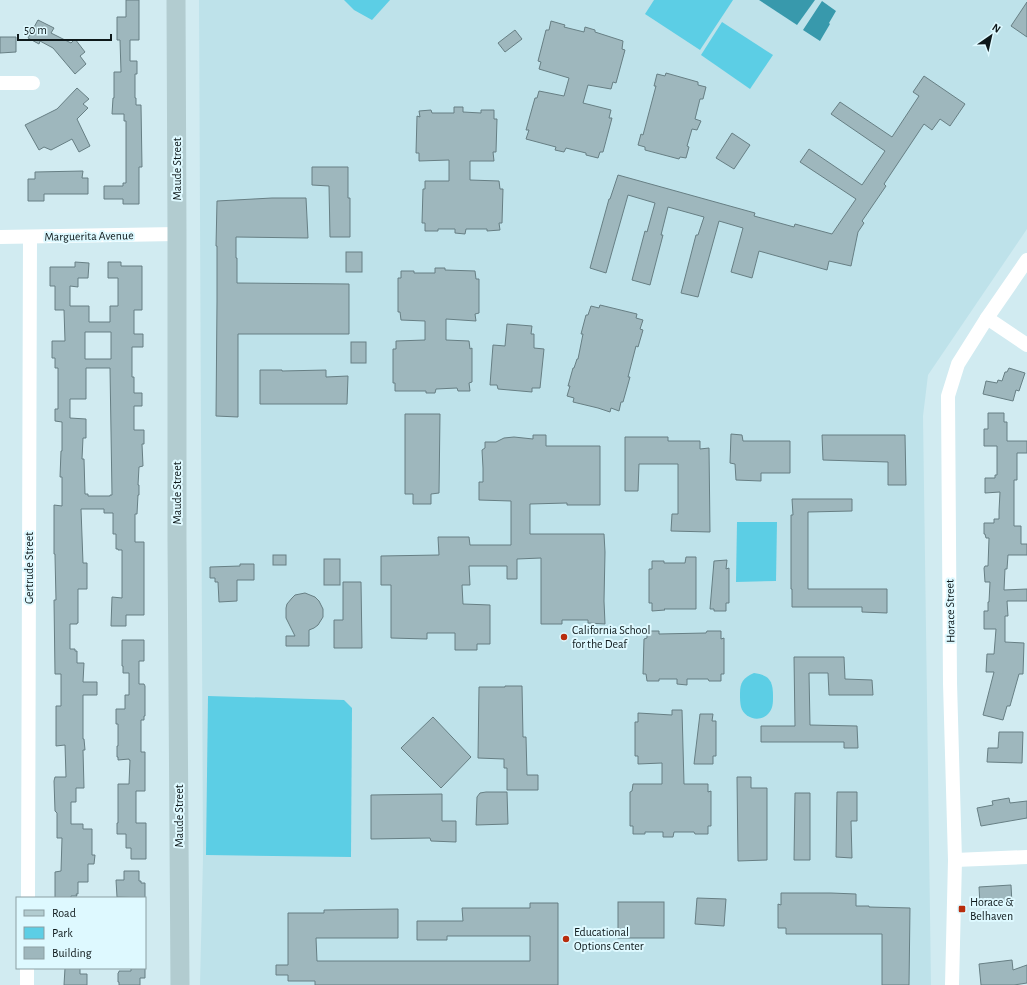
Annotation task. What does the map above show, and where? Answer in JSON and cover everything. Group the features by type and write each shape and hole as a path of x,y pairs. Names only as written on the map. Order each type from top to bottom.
{"street":[{"name":"Maude Street","path":"176,0 177,542 180,985"},
{"path":"0,83 33,83"},
{"name":"Marguerita Avenue","path":"0,237 177,234"},
{"name":"Gertrude Street","path":"28,897 30,237"},
{"name":"Horace Street","path":"952,985 955,860 950,690 948,396 958,364 987,318 1027,260"},
{"path":"987,318 1027,345"},
{"path":"955,860 1027,857"},
{"path":"27,969 27,985"}],"shaded area":[{"name":"California School for the Deaf","path":"199,0 1027,0 1027,229 928,375 923,416 931,985 200,985 203,858"},
{"path":"759,0 815,0 797,25"},
{"path":"822,1 836,11 820,41 803,30"}],"green space":[{"path":"344,0 390,0 372,20 354,10"},
{"path":"654,0 733,0 700,50 645,14"},
{"path":"722,22 773,55 750,89 701,55"},
{"path":"737,522 777,522 776,581 736,582"},
{"path":"754,673 767,677 770,680 773,691 773,703 770,712 764,717 756,719 745,714 740,704 740,690 742,683 747,677"},
{"path":"208,696 344,700 352,708 351,857 206,855"}],"building":[{"path":"126,0 139,0 139,40 130,40 130,61 137,61 137,74 135,74 135,98 136,105 141,105 142,167 139,167 139,204 123,204 123,199 104,199 104,186 123,186 123,183 126,183 126,121 124,121 124,114 112,114 114,98 114,72 121,72 120,40 117,40 117,17 126,17"},
{"path":"1027,2 1027,37 1011,26"},
{"path":"38,20 54,28 51,33 71,43 75,39 85,52 80,56 86,64 75,74 53,48 40,41 39,44 28,38"},
{"path":"551,21 565,25 564,27 584,32 585,27 595,30 595,32 623,41 622,49 625,50 616,83 613,82 611,89 588,85 583,103 611,110 609,118 612,118 603,152 600,152 598,158 566,148 564,152 555,150 556,147 526,139 529,130 526,130 535,98 537,98 539,91 564,96 569,78 539,69 541,62 538,61 546,30 549,30"},
{"path":"515,30 522,39 505,52 498,43"},
{"path":"0,37 16,37 16,52 0,53"},
{"path":"666,73 698,82 698,85 706,87 703,99 700,99 695,119 701,121 697,130 692,129 687,146 689,147 686,158 680,157 679,159 645,150 645,147 638,145 641,134 643,135 656,86 654,86 657,74 665,76"},
{"path":"924,76 965,104 950,126 940,119 932,130 924,124 884,184 886,186 862,221 864,223 858,232 851,266 829,261 827,270 759,251 752,278 731,272 743,228 719,221 698,297 681,293 696,235 698,235 704,217 668,207 661,235 663,235 650,285 632,280 645,231 647,232 655,203 628,195 606,273 590,268 609,199 618,175 755,213 754,216 794,227 795,224 832,234 856,199 800,162 809,149 862,185 885,151 831,114 840,102 892,137 919,96 913,92"},
{"path":"77,88 89,99 83,104 88,108 77,119 90,146 79,152 72,139 51,150 44,147 39,150 25,125 57,109"},
{"path":"454,107 463,107 463,112 481,113 481,110 494,110 494,119 497,119 496,152 493,152 494,161 470,161 470,180 499,181 500,189 503,189 502,223 499,223 500,230 487,231 487,229 466,229 465,234 455,233 455,229 425,231 425,223 422,223 423,189 425,189 425,181 449,181 449,160 419,161 419,153 416,153 417,116 420,117 419,111 431,110 432,113 454,113"},
{"path":"732,133 750,145 734,169 716,158"},
{"path":"312,167 348,167 350,237 330,237 329,186 312,185"},
{"path":"83,171 82,178 88,178 88,194 44,194 44,201 28,201 28,179 35,179 35,172"},
{"path":"306,198 308,238 236,237 237,283 349,284 349,334 238,334 238,417 216,416 217,201"},
{"path":"346,252 362,252 362,272 346,272"},
{"path":"75,262 89,263 88,278 78,278 78,287 70,286 70,306 89,306 89,322 110,322 110,306 118,306 118,278 108,278 108,262 121,262 121,266 142,266 142,310 134,310 134,334 143,334 143,347 132,347 132,377 134,377 134,393 142,393 142,406 134,406 134,430 144,430 144,444 142,444 143,466 139,467 139,495 137,514 135,514 135,542 144,542 144,615 126,615 126,626 111,626 112,597 122,598 122,550 116,549 116,534 113,534 113,513 104,513 104,509 81,509 83,563 87,563 87,589 78,589 78,623 70,624 70,649 75,649 75,651 77,651 77,663 84,663 83,682 97,682 97,695 83,695 83,739 85,750 83,750 84,788 76,788 76,802 71,802 71,824 83,824 83,829 92,829 92,855 95,855 94,864 88,864 88,882 78,882 78,894 76,894 77,896 71,897 55,897 55,872 61,871 62,838 57,838 57,813 55,811 54,781 55,777 66,777 65,745 56,746 56,706 61,706 61,674 55,674 54,600 56,600 54,505 62,506 62,477 60,477 62,422 55,421 55,409 58,409 58,368 55,368 55,358 52,358 52,341 65,341 64,310 55,310 55,286 50,286 50,267 75,267","holes":["85,332 111,332 111,359 85,359","86,368 110,368 112,495 88,496 88,494 85,494 84,459 82,459 83,438 86,438 86,419 70,418 70,399 86,399"]},
{"path":"435,268 445,268 445,270 475,271 476,279 479,279 479,313 475,314 476,321 446,319 446,340 469,341 470,349 472,348 472,382 469,383 470,391 458,391 457,388 436,389 435,393 426,393 426,391 395,391 395,383 393,383 393,349 396,349 396,341 425,340 425,321 401,320 400,312 398,312 398,278 401,278 401,271 414,271 414,273 435,273"},
{"path":"600,305 637,314 636,318 643,320 640,329 643,330 638,347 636,346 628,377 630,377 619,411 611,408 610,412 573,402 574,398 567,396 573,368 578,359 583,334 581,334 586,315 588,315 591,306 599,308"},
{"path":"507,324 532,326 531,334 534,334 534,348 544,349 540,388 532,388 532,392 498,389 497,385 490,385 493,345 505,346"},
{"path":"351,342 366,342 366,363 351,363"},
{"path":"1009,368 1025,373 1019,391 1016,390 1013,401 983,394 986,381 997,383 998,380 1002,381 1005,372 1007,372"},
{"path":"260,370 326,370 326,377 348,376 347,404 260,404"},
{"path":"988,413 1004,413 1004,422 1007,422 1007,441 1027,441 1027,453 1017,453 1017,480 1014,480 1014,526 1021,526 1021,544 1027,544 1027,555 1008,555 1007,569 1005,569 1004,590 1027,589 1027,601 1007,601 1008,616 1005,616 1005,642 1024,643 1023,674 1019,674 1010,706 1007,706 1003,720 983,715 994,672 986,672 987,654 994,654 996,629 984,629 984,611 988,611 990,582 985,582 984,568 985,566 988,566 989,538 986,538 984,534 984,523 994,523 994,519 999,519 1000,492 985,493 985,478 995,478 995,475 997,475 997,446 984,446 984,429 988,429"},
{"path":"405,414 440,414 439,493 431,494 431,504 413,504 413,494 405,494"},
{"path":"731,434 742,435 743,441 790,441 790,473 761,473 761,481 736,480 735,464 730,463"},
{"path":"533,435 546,435 546,446 600,446 600,505 567,505 567,503 530,504 530,534 604,534 605,624 588,623 588,620 562,620 562,624 541,624 541,558 517,559 517,579 507,579 507,566 469,566 470,585 462,585 463,604 490,605 490,644 477,644 477,650 455,650 455,633 427,633 427,639 391,638 391,585 381,585 381,556 439,555 438,537 469,537 470,545 511,545 511,501 479,500 479,482 483,482 482,450 485,448 485,442 496,442 504,438 514,437 533,439"},
{"path":"822,435 905,435 906,485 888,485 888,462 823,460"},
{"path":"625,437 668,437 668,441 700,441 700,449 709,448 710,532 671,531 672,514 678,514 678,464 639,464 638,491 625,491"},
{"path":"792,499 852,499 852,511 808,512 808,589 887,589 887,613 862,612 862,607 792,607"},
{"path":"273,555 286,555 286,565 273,565"},
{"path":"686,557 696,557 696,609 664,609 665,610 652,611 652,603 649,603 649,569 652,569 652,561 664,561 664,563 685,563"},
{"path":"324,559 340,559 340,585 324,585"},
{"path":"727,560 726,569 729,568 729,603 726,603 726,611 714,611 714,609 710,609 714,561"},
{"path":"240,564 254,564 254,580 237,580 237,601 219,602 218,582 215,582 215,578 210,578 210,567 240,566"},
{"path":"343,582 361,582 362,648 334,648 334,620 343,620"},
{"path":"305,593 315,597 319,601 323,609 323,617 318,625 309,630 309,646 286,646 286,636 295,636 286,618 287,604 295,595"},
{"path":"647,631 659,631 659,634 706,633 707,631 721,631 721,639 724,638 724,674 721,674 721,681 709,681 708,679 687,679 687,685 677,684 677,679 647,681 646,674 643,674 644,639 647,638"},
{"path":"122,640 144,640 144,661 139,661 139,684 144,684 145,686 145,716 144,720 141,720 141,752 145,752 145,791 136,791 136,823 146,823 146,859 131,859 131,848 126,848 126,834 117,834 118,784 129,784 130,760 118,760 117,757 118,724 116,724 116,709 125,709 125,695 129,695 129,673 123,673 122,666"},
{"path":"794,657 844,657 845,679 872,680 873,695 829,695 828,673 809,673 810,725 857,726 858,748 844,748 844,742 761,742 761,726 795,726"},
{"path":"522,686 523,737 526,737 527,775 538,775 538,790 507,790 507,768 504,768 504,759 478,758 479,687"},
{"path":"672,710 682,710 684,784 708,784 708,792 711,791 711,826 708,826 708,834 674,832 673,837 663,837 663,832 633,834 633,826 630,826 630,792 632,791 633,784 662,784 662,763 638,764 638,756 635,756 635,722 638,722 638,713 672,715"},
{"path":"700,714 713,714 712,721 716,721 716,756 713,756 713,764 694,764"},
{"path":"433,717 471,757 441,788 401,748"},
{"path":"999,732 1023,732 1022,763 987,762 988,748 998,748"},
{"path":"737,777 751,777 751,788 767,788 767,860 738,861"},
{"path":"507,792 508,824 476,825 477,797 480,793"},
{"path":"837,792 857,792 857,821 851,821 852,858 836,857"},
{"path":"795,793 810,793 810,860 794,860"},
{"path":"442,794 442,821 456,821 456,842 431,841 430,838 371,839 371,795"},
{"path":"1009,798 1010,803 1027,801 1027,818 981,826 977,808 993,805 992,801"},
{"path":"124,871 139,871 139,881 141,881 141,883 145,883 145,897 117,897 116,880 124,880"},
{"path":"1011,885 1012,904 980,905 979,887"},
{"path":"781,893 856,894 856,906 910,908 909,985 882,985 882,934 786,934 786,928 778,928 778,904 781,905"},
{"path":"697,898 726,899 724,926 695,924"},
{"path":"618,902 664,902 664,938 618,938"},
{"path":"530,903 558,903 558,985 315,985 315,981 288,981 288,975 276,975 276,965 288,965 288,913 324,913 324,910 398,909 398,938 316,938 317,961 530,961 530,936 447,936 447,940 417,940 417,921 463,921 462,908 530,908"},
{"path":"1012,960 1013,970 1027,965 1027,983 1014,985 981,985 979,964"},
{"path":"65,969 80,969 80,974 87,974 87,985 64,985"},
{"path":"131,969 145,969 145,978 140,978 140,985 119,985 119,971 131,971"}],"place":[{"name":"California School for the Deaf","path":"564,637"},
{"name":"Horace & Belhaven","path":"962,909"},
{"name":"Educational Options Center","path":"566,939"}]}
